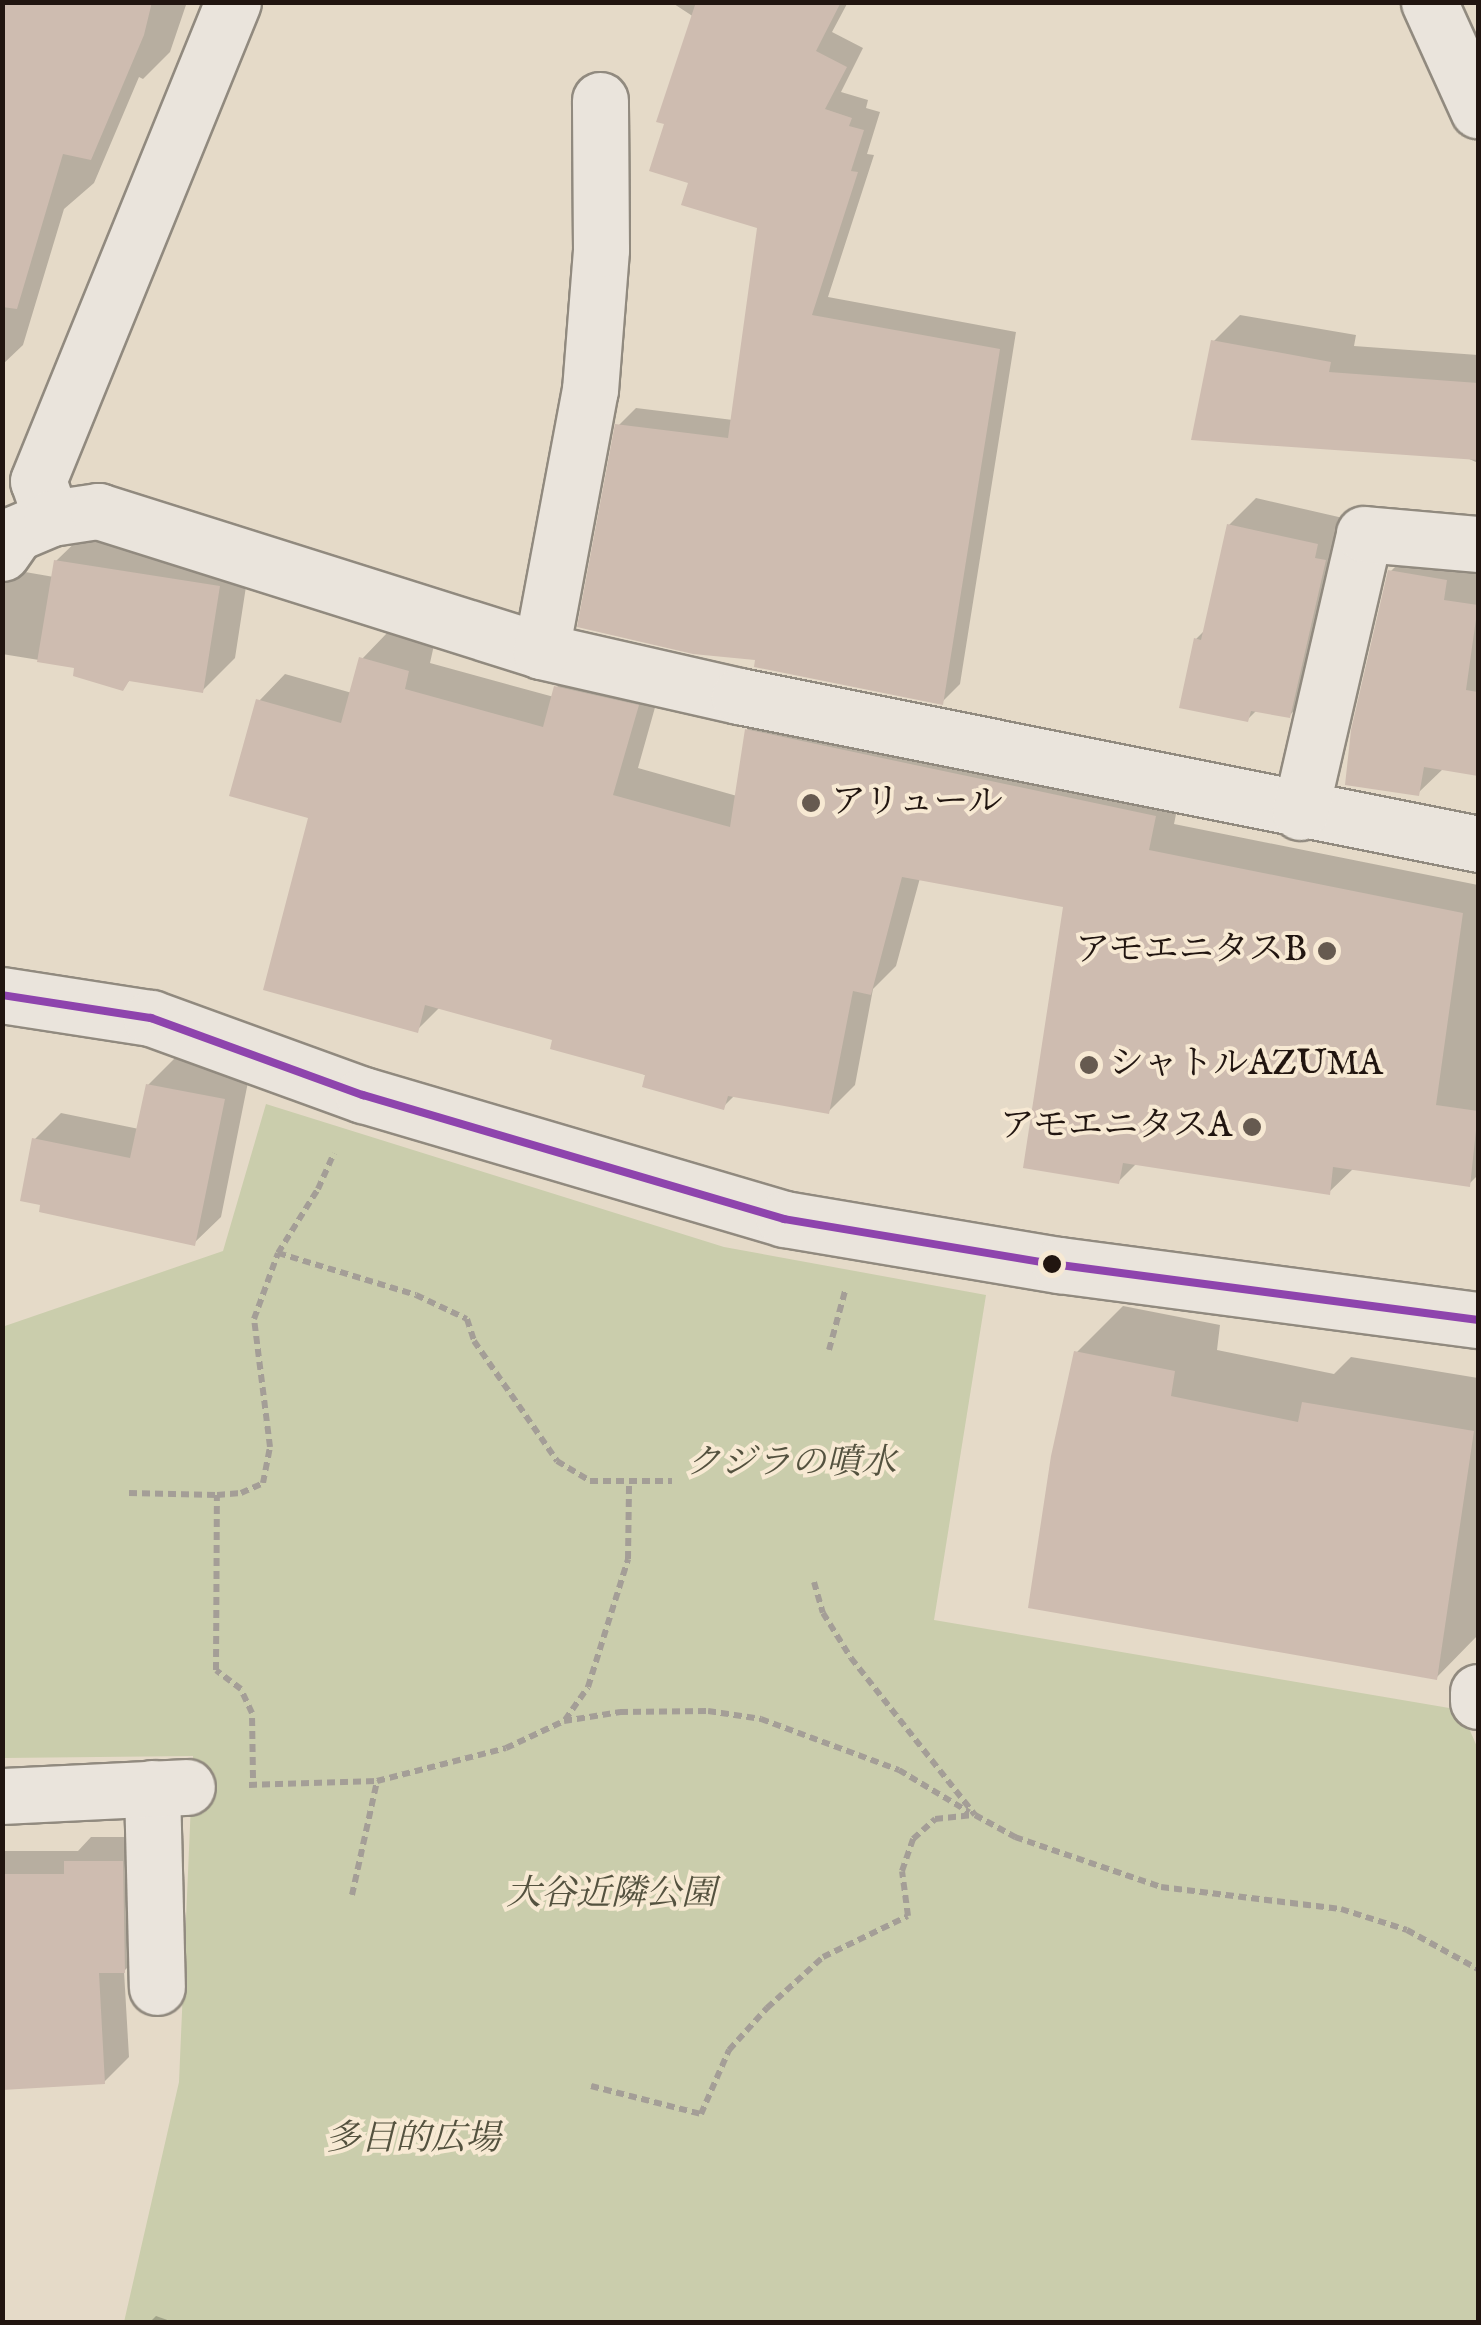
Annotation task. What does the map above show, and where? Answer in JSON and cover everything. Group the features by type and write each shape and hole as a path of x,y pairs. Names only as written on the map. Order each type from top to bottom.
{"street":[{"path":"51,518 38,480 233,2"},
{"path":"1429,2 1478,110"},
{"path":"541,651 590,390 601,249 600,100"},
{"path":"2,554 16,533 51,518 98,511 541,651 1300,812 1478,844"},
{"path":"1300,812 1364,534 1478,544"},
{"path":"2,995 152,1018 363,1095 784,1219 1060,1265 1478,1320"},
{"path":"1478,1692 1478,1701"},
{"path":"2,1796 172,1788 157,1986"}],"path":[{"path":"129,1493 217,1496 240,1493 263,1483 270,1447 254,1318 278,1253 318,1189 363,1095"},
{"path":"278,1253 416,1295 467,1318 474,1341 557,1462 590,1481 672,1481"},
{"path":"564,1721 588,1687 628,1559 628,1484"},
{"path":"217,1496 216,1670 240,1690 252,1713 254,1785"},
{"path":"814,1582 824,1614 851,1658 975,1815"},
{"path":"172,1788 377,1781 506,1748 564,1721 620,1712 708,1711 761,1719 898,1770 1014,1837 1161,1887 1284,1900 1374,1920 1407,1930 1478,1970"},
{"path":"352,1895 377,1781"},
{"path":"592,2086 701,2114 729,2050 767,2008 824,1957 908,1916 902,1871 914,1839 935,1819 975,1815"}],"green space":[{"name":"大谷近隣公園","path":"266,1104 724,1247 986,1295 934,1620 1461,1710 1478,1749 1478,2322 124,2322 179,2082 193,1756 3,1758 2,1327 223,1251"}],"building":[{"path":"2,2 152,2 144,35 91,160 63,154 17,309 2,307"},
{"path":"696,2 841,2 816,51 847,67 825,109 852,118 849,126 864,130 851,171 858,172 812,315 1000,349 943,705 754,667 755,660 693,654 577,627 615,424 728,438 757,228 681,205 688,183 649,171 664,124 656,122"},
{"path":"1211,340 1331,362 1329,372 1478,383 1478,460 1191,440"},
{"path":"1227,524 1318,544 1315,558 1326,560 1290,718 1251,711 1248,722 1179,708 1194,638 1201,640"},
{"path":"54,560 220,586 203,693 129,681 123,691 73,676 74,668 37,662"},
{"path":"1388,570 1447,580 1444,600 1478,605 1466,690 1478,692 1478,776 1424,767 1419,796 1345,785 1351,730"},
{"path":"359,657 409,671 405,689 543,727 554,686 639,705 613,795 730,827 745,729 1156,816 1149,850 1463,913 1436,1105 1478,1111 1470,1187 1333,1167 1330,1195 1123,1163 1119,1184 1023,1168 1063,907 902,877 871,995 853,991 829,1114 728,1096 724,1110 642,1087 645,1075 550,1049 552,1040 425,1005 418,1033 263,990 308,818 229,796 256,699 341,723"},
{"path":"146,1084 225,1099 195,1246 39,1212 40,1205 20,1201 32,1138 130,1158"},
{"path":"1074,1351 1175,1371 1171,1396 1298,1422 1302,1402 1474,1431 1437,1680 1028,1608 1051,1456"},
{"path":"64,1861 123,1861 125,1973 99,1973 105,2084 2,2090 2,1874 64,1874"}],"transit line":[{"path":"2,995 151,1018 363,1095 784,1219 1060,1265 1478,1320"}],"place":[{"name":"アリュール","path":"811,803"},
{"name":"アモエニタスB","path":"1327,951"},
{"name":"シャトルAZUMA","path":"1089,1065"},
{"name":"アモエニタスA","path":"1252,1127"}],"park label":[{"name":"クジラの噴水","path":"791,1464"},
{"name":"多目的広場","path":"413,2140"}]}
